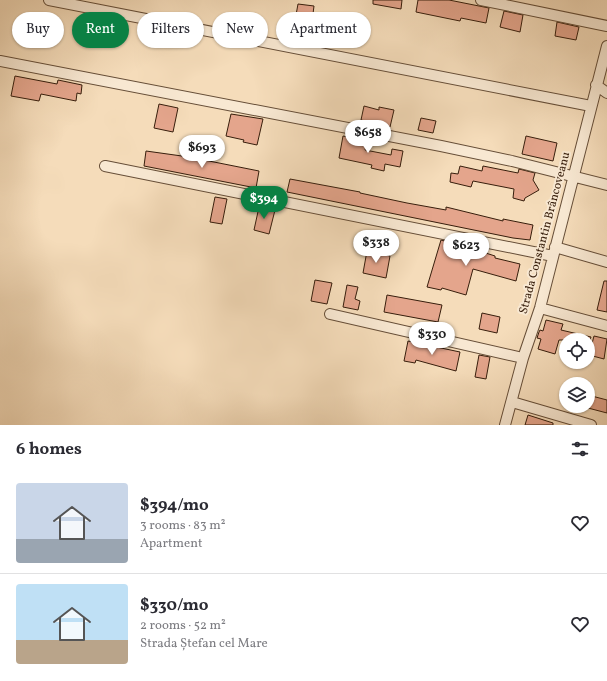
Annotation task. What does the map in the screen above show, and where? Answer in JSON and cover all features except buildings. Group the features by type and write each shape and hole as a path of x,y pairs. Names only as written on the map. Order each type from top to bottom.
{"street":[{"path":"49,0 591,106"},
{"path":"481,0 607,26"},
{"name":"Strada Constantin Brâncoveanu","path":"505,425 523,358 540,308 607,46"},
{"path":"0,61 441,146 574,176 607,185"},
{"path":"596,85 607,93"},
{"path":"105,166 607,262"},
{"path":"540,308 607,326"},
{"path":"330,314 523,358"},
{"path":"512,402 591,425"}]}
